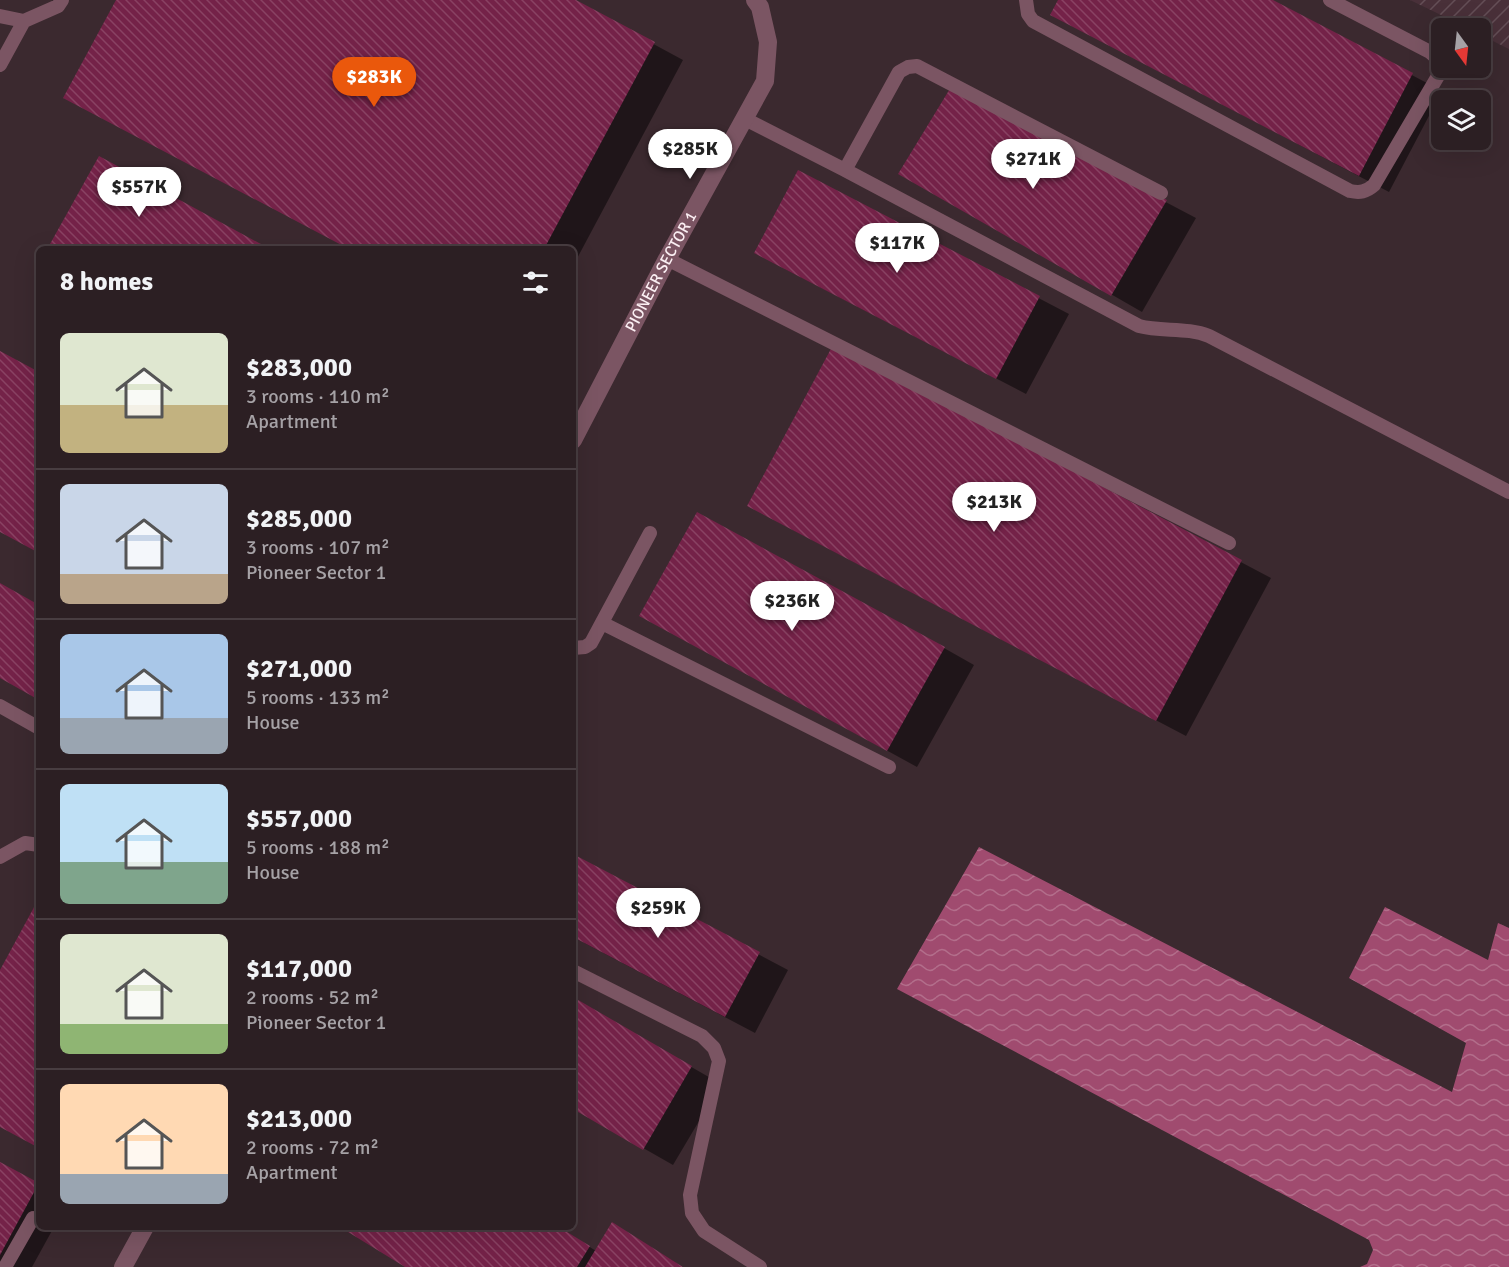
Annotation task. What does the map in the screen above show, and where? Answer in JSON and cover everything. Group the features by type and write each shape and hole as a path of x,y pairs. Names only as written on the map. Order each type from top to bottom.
{"street":[{"name":"PIONEER SECTOR 1","path":"576,435 765,81 768,42 762,2"},
{"path":"123,1267 143,1230"}],"lane":[{"path":"0,16 24,21 58,6 62,0"},
{"path":"1026,0 1028,14 1033,21 1339,185 1358,192 1368,190 1374,185 1438,76 1440,61 1430,52 1330,0"},
{"path":"0,65 24,21"},
{"path":"845,170 899,72 908,67 917,66 1161,193"},
{"path":"745,119 1139,326 1200,332 1509,492"},
{"path":"668,259 1229,543"},
{"path":"576,648 585,647 591,643 650,533"},
{"path":"602,623 889,767"},
{"path":"0,706 36,726"},
{"path":"0,857 25,843 36,844"},
{"path":"576,973 702,1036 714,1048 719,1061 690,1196 692,1213 704,1231 760,1267"},
{"path":"4,1267 33,1218"}],"shaded area":[{"path":"1410,0 1509,0 1509,49 1491,40 1491,18 1447,18"}],"water":[{"path":"979,847 1452,1092 1466,1043 1349,978 1385,907 1488,960 1498,923 1509,928 1509,1267 1360,1267 1367,1264 1373,1250 1369,1240 897,989"}],"building":[{"path":"116,0 576,0 655,42 546,246 343,246 63,98"},
{"path":"1058,0 1273,0 1413,73 1359,176 1050,15"},
{"path":"951,87 1167,200 1111,296 898,174"},
{"path":"99,156 264,246 54,246 50,244"},
{"path":"798,170 1040,296 996,379 754,253"},
{"path":"833,345 1242,560 1156,721 747,506"},
{"path":"0,351 36,370 36,551 0,532"},
{"path":"697,512 945,647 887,751 639,616"},
{"path":"0,583 36,603 36,698 0,678"},
{"path":"576,856 760,952 725,1017 576,939"},
{"path":"36,904 36,1146 0,1127 0,970"},
{"path":"576,999 692,1066 643,1150 576,1111"},
{"path":"0,1162 36,1181 36,1189 0,1255"},
{"path":"612,1222 683,1267 585,1267"},
{"path":"350,1230 564,1230 590,1246 577,1267 405,1267 348,1232"}]}
